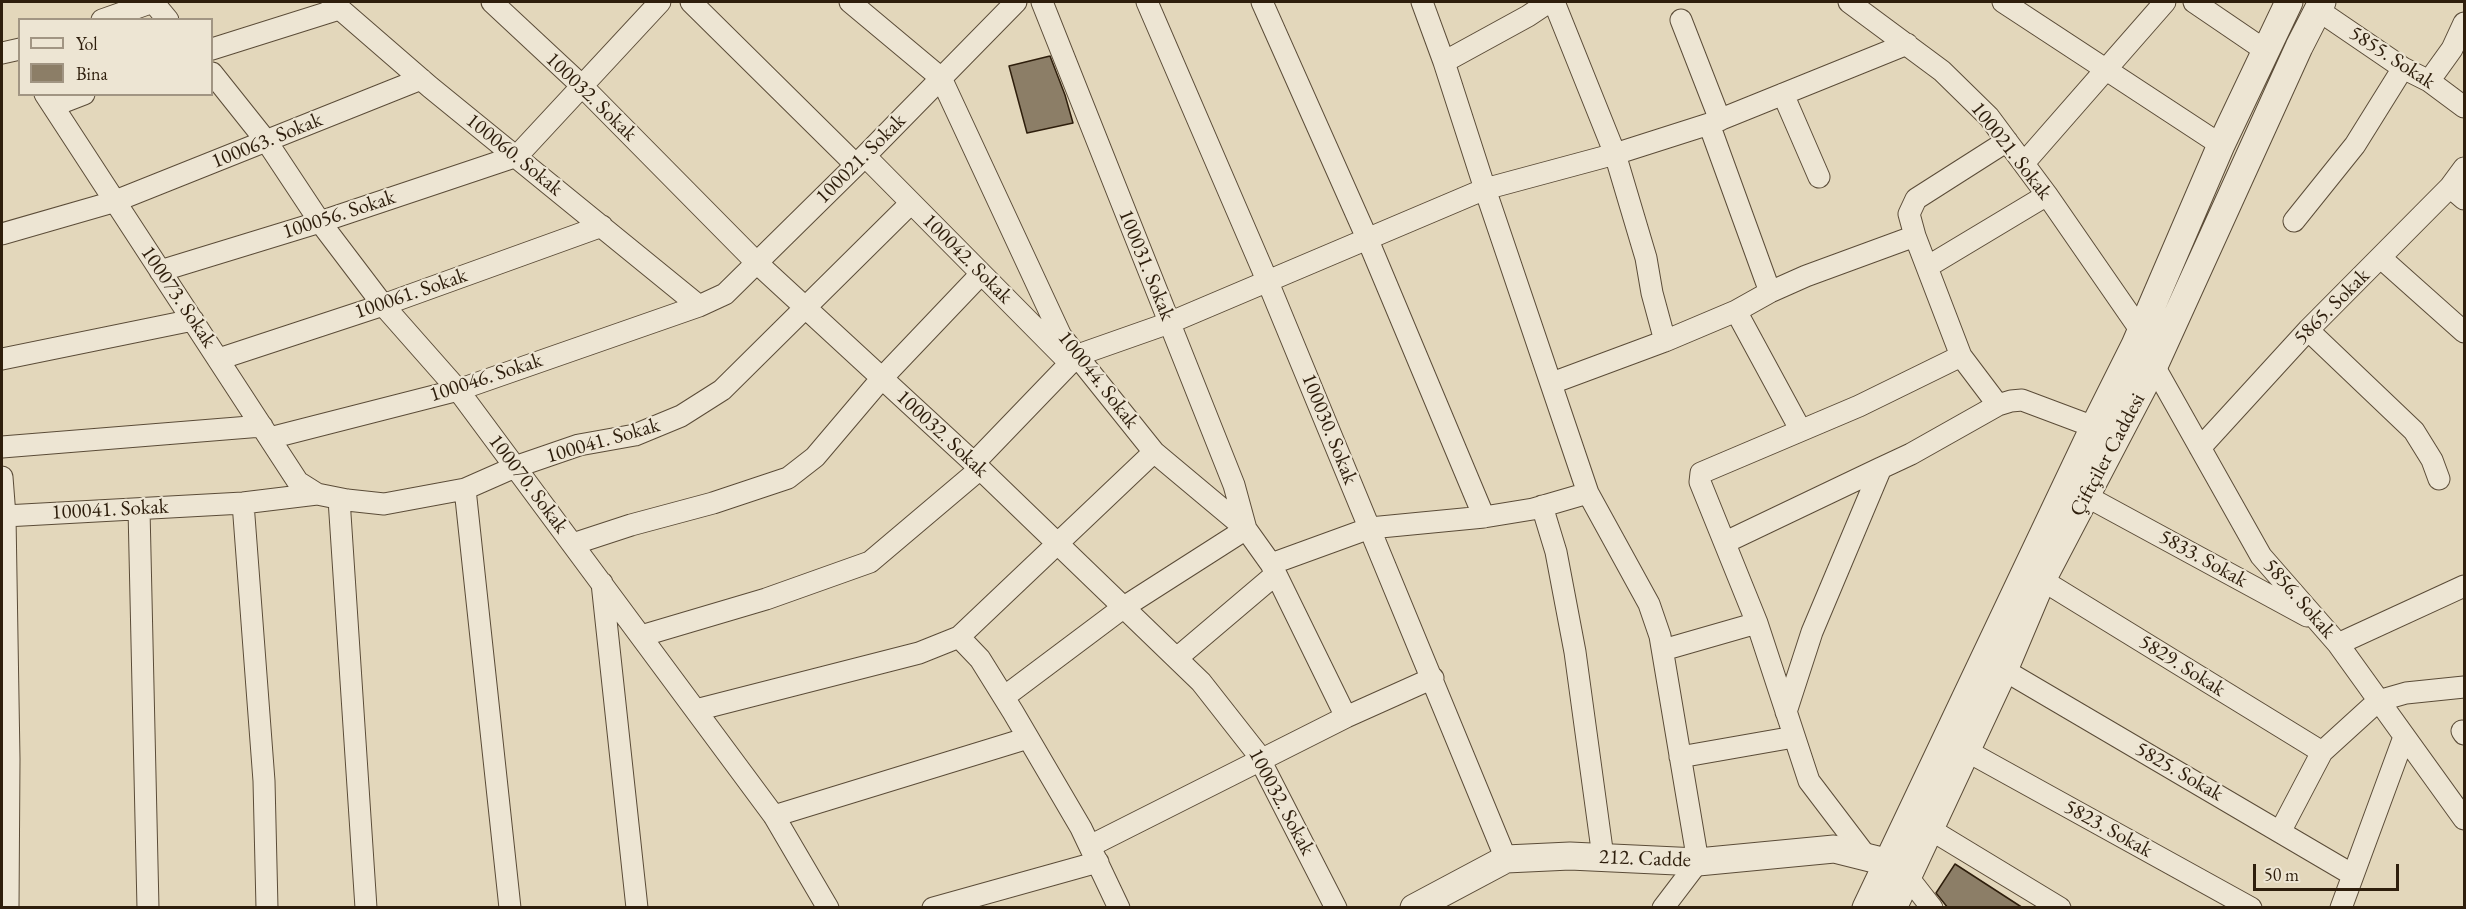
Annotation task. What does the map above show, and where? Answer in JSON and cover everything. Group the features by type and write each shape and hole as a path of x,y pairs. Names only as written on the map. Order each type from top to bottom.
{"street":[{"path":"108,18 153,2 166,18"},
{"name":"100032. Sokak","path":"492,2 581,85 758,263 977,466 1202,682 1261,760 1336,908"},
{"path":"517,156 660,2"},
{"name":"100042. Sokak","path":"691,2 860,160 911,203 981,274 1073,359"},
{"name":"100044. Sokak","path":"850,2 941,78 1073,359 1154,452 1246,530 1273,569 1346,717"},
{"name":"100021. Sokak","path":"699,306 725,294 758,263 1014,2"},
{"name":"100031. Sokak","path":"1042,2 1234,485 1246,530"},
{"name":"100030. Sokak","path":"1147,2 1268,280 1506,859"},
{"path":"1262,2 1367,238 1484,517"},
{"path":"1422,2 1588,493 1648,604 1660,636 1698,862 1663,908"},
{"path":"1444,62 1549,2"},
{"path":"1554,2 1615,154 1646,258 1652,293 1665,340"},
{"name":"100021. Sokak","path":"1849,2 1942,70 1989,117 2047,195 2141,331"},
{"path":"2003,2 2221,145"},
{"path":"2024,163 2165,2"},
{"path":"2194,2 2266,51"},
{"name":"Çiftçiler Caddesi","path":"1866,908 2141,331 2221,145 2289,2"},
{"path":"213,49 335,5"},
{"name":"100060. Sokak","path":"335,5 421,79 699,306"},
{"name":"Çiftçiler Caddesi","path":"1886,865 1928,828 2004,670 2042,580 2154,366 2299,47 2320,6"},
{"name":"5855. Sokak","path":"2320,6 2403,68 2429,81 2464,107"},
{"path":"1681,20 1770,292"},
{"path":"2429,81 2452,49 2464,23"},
{"path":"641,636 766,599 870,562 977,466 1073,359 1169,323 1485,189 1615,154 1714,122 1907,44"},
{"path":"2294,221 2355,145 2403,68"},
{"name":"100070. Sokak","path":"213,74 267,142 320,222 383,305 458,390 696,710 774,816 828,908"},
{"name":"100063. Sokak","path":"2,234 113,202 421,79"},
{"path":"1783,94 1819,177"},
{"path":"49,100 72,96"},
{"name":"100073. Sokak","path":"49,100 113,202 219,359 298,482 316,494"},
{"path":"1998,405 1961,356 1915,236 1909,214 1916,199 2007,141"},
{"name":"100056. Sokak","path":"160,271 320,222 517,156"},
{"name":"5865. Sokak","path":"2200,448 2308,330 2381,258 2457,193 2464,168"},
{"path":"1927,267 2047,195"},
{"name":"100041. Sokak","path":"5,516 243,503 316,494 384,504 465,489 515,467 579,445 635,435 681,417 722,390 911,203"},
{"name":"100061. Sokak","path":"219,359 383,305 602,226"},
{"path":"1551,383 1665,340 1736,311 1770,292 1915,236"},
{"path":"2381,258 2464,332"},
{"path":"573,544 631,525 713,503 788,478 815,457 882,378 981,274"},
{"name":"100046. Sokak","path":"2,447 266,432 458,390 699,306"},
{"path":"1736,311 1800,429"},
{"path":"2,359 193,320"},
{"path":"2308,330 2414,431 2432,460 2439,479"},
{"path":"1932,908 1886,865 1809,781 1757,623 1700,482 1701,473 1800,429 1859,406 1961,356"},
{"name":"5856. Sokak","path":"2154,366 2261,556 2338,644 2464,819"},
{"path":"1726,542 1911,454 1998,405 2022,400 2094,427"},
{"path":"696,710 919,653 959,637 1154,452"},
{"path":"1786,712 1812,632 1881,468"},
{"path":"2,477 5,516 9,759 8,908"},
{"path":"465,489 510,908"},
{"path":"1177,658 1273,569 1370,528 1484,517 1542,506 1588,493"},
{"name":"5833. Sokak","path":"2086,496 2320,623"},
{"path":"339,499 366,908"},
{"path":"243,503 264,782 267,908"},
{"path":"1542,506 1556,552 1575,652 1603,857"},
{"path":"139,509 148,908"},
{"path":"1004,698 1124,607 1246,530"},
{"name":"5829. Sokak","path":"2042,580 2322,752"},
{"path":"602,583 637,908"},
{"path":"2338,644 2464,586"},
{"path":"1662,650 1757,623"},
{"path":"959,637 981,659 1028,738 1094,854 1119,908"},
{"name":"5825. Sokak","path":"2004,670 2353,875"},
{"path":"933,908 1094,854 1261,760 1346,717 1433,678"},
{"path":"2280,832 2322,752 2378,701 2406,693 2464,687"},
{"path":"1680,757 1794,737"},
{"path":"2341,908 2404,737"},
{"path":"774,816 1028,738"},
{"name":"5823. Sokak","path":"1965,750 2251,908"},
{"path":"1928,828 2060,908"},
{"name":"212. Cadde","path":"1414,908 1506,859 1570,856 1698,862 1834,849 1886,865"},
{"name":"Çiftçiler Caddesi","path":"1886,865 1893,908"}],"building":[{"path":"1050,56 1073,123 1027,133 1009,66"},
{"path":"1955,864 2023,908 1948,908 1936,893"}]}
